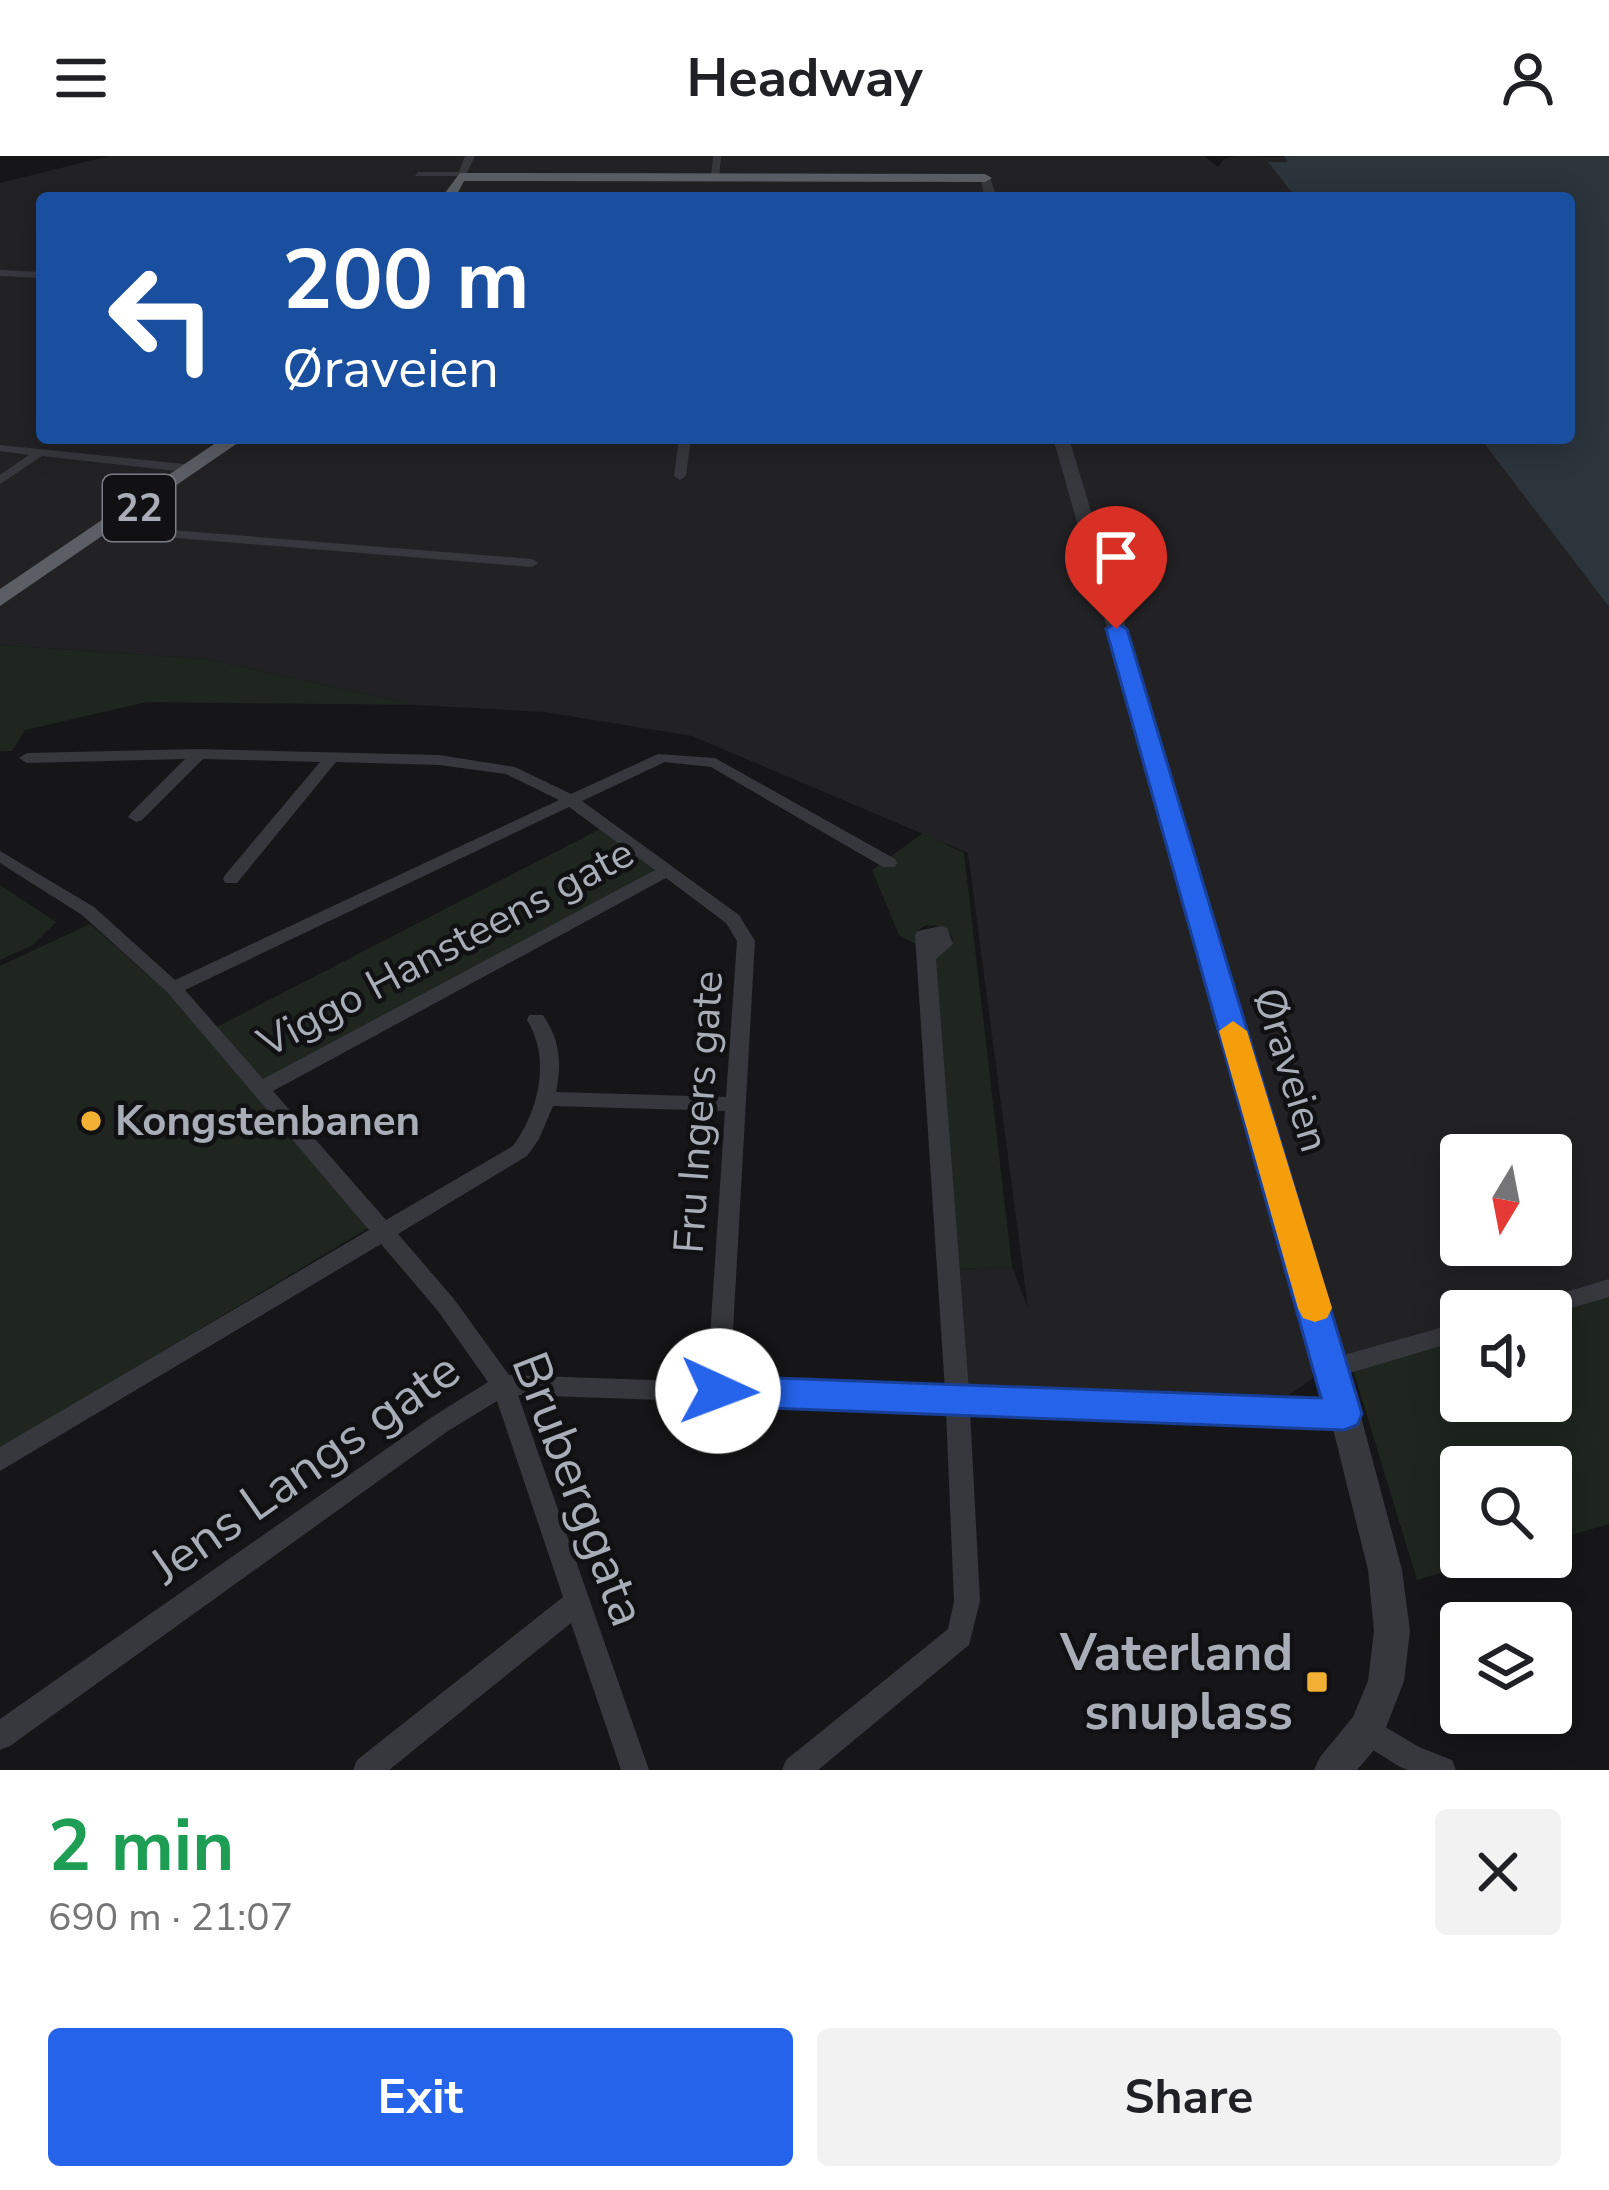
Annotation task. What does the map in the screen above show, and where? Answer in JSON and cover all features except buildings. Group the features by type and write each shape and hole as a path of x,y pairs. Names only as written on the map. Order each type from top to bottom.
{"highway":[{"path":"452,192 461,176 985,178"},
{"name":"22","path":"0,599 109,530 228,444"}],"street":[{"path":"418,174 461,176 470,156"},
{"path":"716,178 717,156"},
{"path":"985,178 990,192"},
{"path":"0,273 36,275"},
{"path":"680,476 684,444"},
{"name":"Øraveien","path":"1062,444 1378,1536 1392,1631 1386,1681 1366,1730 1333,1770"},
{"path":"0,448 194,469"},
{"path":"0,480 40,452"},
{"path":"109,530 532,562"},
{"path":"136,817 199,754"},
{"name":"Fru Ingers gate","path":"27,758 199,754 478,763 510,770 567,798 734,919 746,941 718,1391"},
{"path":"173,988 567,798 663,757 686,756 715,763 889,863"},
{"path":"231,879 332,758"},
{"name":"Bruberggata","path":"0,856 88,911 173,988 446,1305 502,1385 635,1770"},
{"name":"Viggo Hansteens gate","path":"260,1089 666,871"},
{"path":"796,1770 960,1636 967,1601 927,957"},
{"path":"0,1460 520,1151 536,1135 547,1099 551,1051 544,1028 536,1020"},
{"path":"547,1099 736,1104"},
{"path":"1572,1299 1609,1288"},
{"path":"1333,1368 1440,1337"},
{"name":"Jens Langs gate","path":"0,1736 502,1385 1344,1414"},
{"path":"367,1770 576,1604"},
{"path":"1366,1730 1442,1770"}],"shaded area":[{"path":"109,156 1204,156 1218,167 1224,159 1236,156 1286,157 1289,162 1269,163 1291,192 36,192 36,444 1485,444 1609,607 1609,1287 1572,1298 1572,1290 1440,1290 1440,1337 1351,1363 1307,1323 1313,1378 1289,1395 962,1384 954,1269 1012,1267 1028,1308 968,853 692,736 545,712 416,705 205,659 0,645 0,183"},
{"path":"1284,156 1609,156 1609,607 1485,444 1575,444 1575,192 1291,192 1268,162 1288,162"},
{"path":"0,645 205,659 416,705 147,702 25,730 12,751 0,751"},
{"path":"602,828 662,871 261,1086 213,1029"},
{"path":"923,833 964,853 1012,1267 954,1269 933,962 953,939 945,927 926,925 918,930 917,945 899,935 872,870"},
{"path":"0,885 56,922 33,945 0,960"},
{"path":"90,924 167,992 368,1228 0,1449 0,966"},
{"path":"1609,1287 1609,1524 1572,1535 1572,1446 1440,1446 1440,1573 1417,1580 1351,1363 1440,1337 1440,1422 1572,1422 1572,1302"}],"slow traffic":[{"path":"1233,1031 1315,1308"}],"place":[{"name":"Kongstenbanen","path":"91,1121"},
{"name":"Vaterland snuplass","path":"1317,1682"}],"route":[{"path":"718,1391 1344,1414 1116,629"}]}
